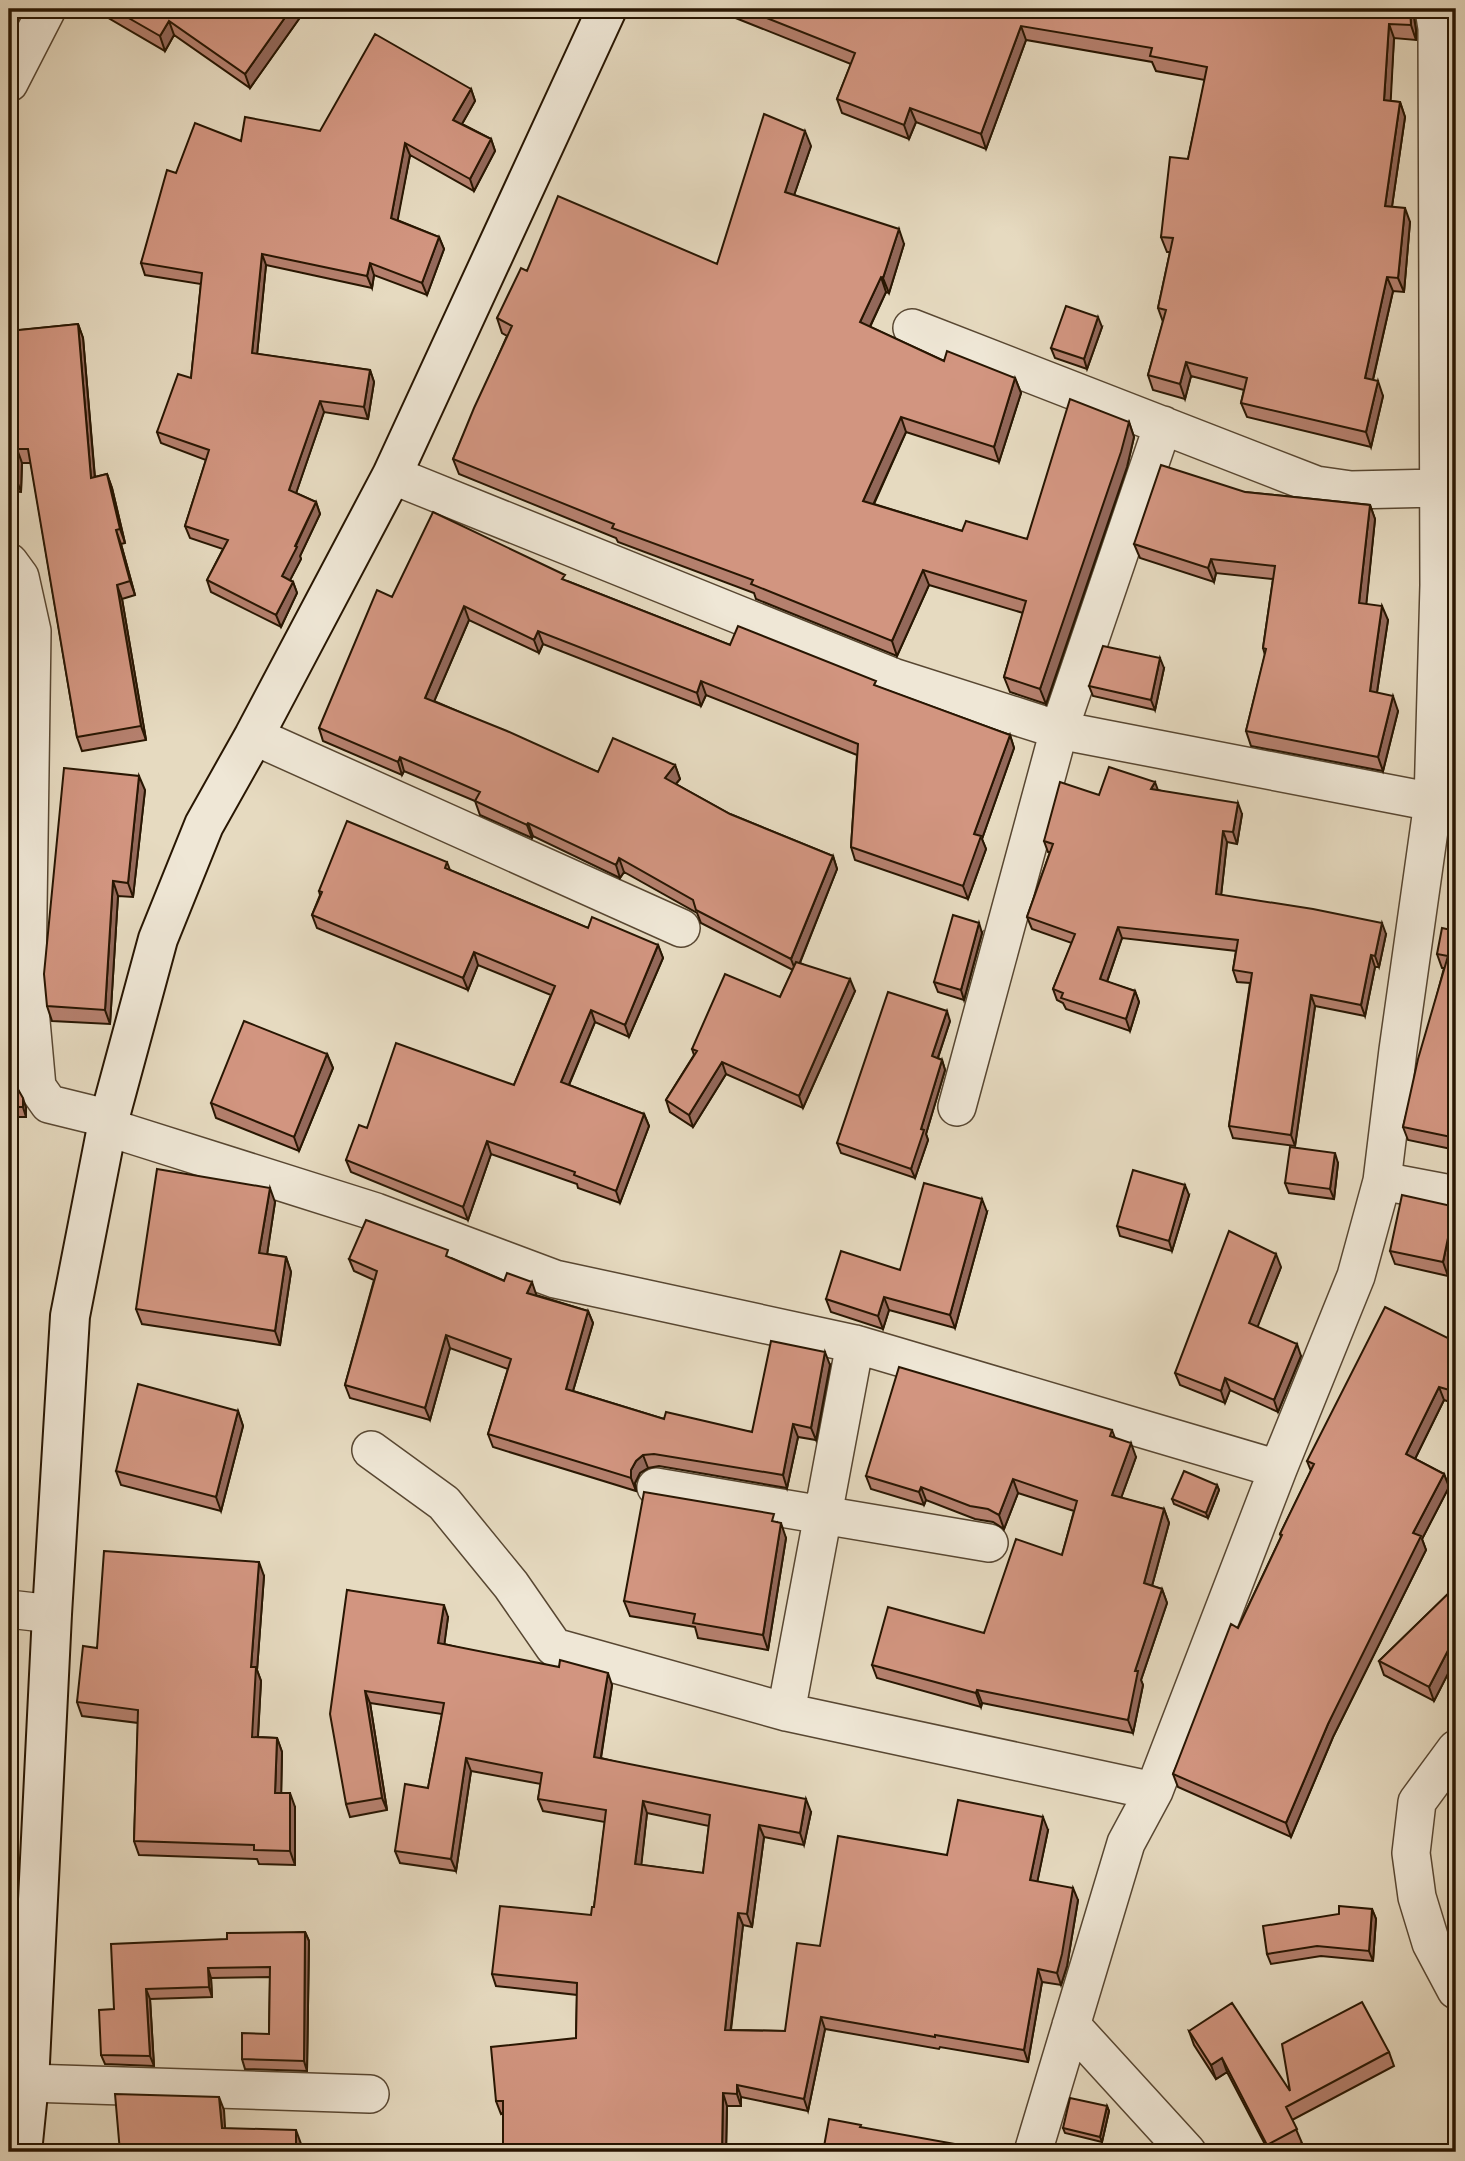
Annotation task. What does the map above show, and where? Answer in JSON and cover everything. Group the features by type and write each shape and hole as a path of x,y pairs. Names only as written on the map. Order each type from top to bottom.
{"street":[{"path":"9,83 47,9"},
{"path":"22,2152 29,2082 70,1316 108,1123 158,939 204,825 254,736 391,475 607,9"},
{"path":"1033,2152 1126,1843 1154,1791 1278,1469 1356,1276 1382,1181 1398,1050 1445,802 1438,488 1442,18"},
{"path":"912,328 1316,485 1334,489 1438,488"},
{"path":"957,1107 1059,730 1163,425"},
{"path":"391,475 893,677 1059,730 1445,802"},
{"path":"9,562 20,577 32,631 27,977 37,1087 49,1104 376,1212 555,1279 855,1344 1278,1469"},
{"path":"254,736 681,928"},
{"path":"1382,1181 1456,1195"},
{"path":"786,1712 855,1344"},
{"path":"371,1450 444,1503 511,1585 554,1647 786,1712 1154,1791"},
{"path":"656,1488 989,1543"},
{"path":"9,1609 52,1614"},
{"path":"1456,1749 1417,1802 1411,1853 1417,1897 1431,1943 1456,1990"},
{"path":"1071,2025 1187,2152"},
{"path":"29,2082 370,2094"}],"building":[{"path":"113,9 291,9 245,74 169,21 160,36"},
{"path":"744,9 1410,9 1411,25 1389,24 1384,100 1400,102 1385,206 1405,208 1398,278 1387,277 1365,378 1378,381 1366,432 1241,403 1247,378 1186,362 1180,384 1148,375 1166,310 1158,308 1173,238 1161,237 1170,157 1188,159 1207,67 1150,56 1152,48 1021,26 981,134 910,108 904,125 837,99 855,53"},
{"path":"375,34 471,89 453,120 491,139 470,179 405,143 391,218 439,237 422,283 370,263 367,276 262,254 252,353 370,370 364,407 320,401 289,490 316,502 282,576 293,582 276,615 207,580 228,540 185,526 209,450 157,432 178,374 191,378 202,273 141,263 167,170 176,173 195,123 241,141 245,117 320,131"},
{"path":"764,114 805,131 785,192 899,229 883,278 881,277 860,322 944,361 947,351 1015,378 994,447 901,417 863,501 962,531 966,521 1027,539 1070,399 1129,422 1040,689 1004,677 1026,601 923,570 892,641 751,584 753,580 612,528 614,524 453,459 512,326 497,318 521,268 527,271 558,196 717,264"},
{"path":"9,252 13,252 9,289"},
{"path":"1066,306 1098,317 1084,359 1051,348"},
{"path":"78,324 91,478 107,474 120,529 116,530 130,581 117,585 141,726 77,737 28,449 17,449 16,478 9,477 9,331"},
{"path":"1161,465 1245,492 1370,505 1359,603 1382,606 1370,691 1393,696 1378,757 1246,731 1266,649 1263,648 1275,566 1211,559 1208,568 1134,544"},
{"path":"433,512 565,575 562,579 730,645 738,626 876,681 874,685 1010,735 974,834 981,836 963,886 851,847 858,744 701,681 697,693 538,631 534,640 464,606 425,698 598,772 613,738 675,765 665,778 730,814 833,856 791,959 696,910 693,900 619,858 616,865 475,801 480,792 400,757 398,762 319,728 377,590 392,597"},
{"path":"1103,646 1160,658 1151,700 1089,686"},
{"path":"1109,767 1155,782 1151,789 1238,803 1233,832 1223,831 1216,894 1382,923 1375,956 1371,955 1361,1005 1311,995 1291,1135 1229,1126 1252,973 1233,970 1238,940 1118,927 1100,979 1135,991 1126,1019 1061,998 1063,993 1053,989 1075,934 1027,917 1053,844 1044,841 1060,782 1099,795"},
{"path":"64,768 139,776 128,883 113,881 105,1010 47,1006 44,974"},
{"path":"347,821 447,862 445,868 588,928 592,917 658,945 625,1025 591,1010 561,1082 644,1114 616,1191 574,1175 575,1172 487,1141 463,1207 346,1160 359,1125 367,1128 396,1043 514,1085 555,986 474,952 463,978 312,915"},
{"path":"953,915 979,923 961,990 934,982"},
{"path":"1442,928 1456,931 1456,1138 1403,1127 1418,1059 1448,956 1437,954"},
{"path":"796,962 850,979 799,1096 722,1062 689,1115 666,1100 697,1051 692,1049 725,974 780,997"},
{"path":"888,992 947,1011 932,1056 942,1060 911,1169 837,1143"},
{"path":"244,1021 327,1054 294,1137 211,1103"},
{"path":"9,1038 12,1079 23,1098 23,1107 9,1107"},
{"path":"1290,1147 1335,1153 1330,1189 1285,1183"},
{"path":"157,1169 270,1188 259,1253 286,1257 275,1331 136,1309"},
{"path":"1133,1170 1185,1185 1169,1241 1117,1226"},
{"path":"924,1183 982,1199 950,1315 884,1297 878,1316 826,1299 841,1251 900,1270"},
{"path":"1402,1195 1456,1207 1456,1240 1448,1238 1443,1262 1390,1251"},
{"path":"366,1220 448,1250 446,1256 504,1281 507,1273 532,1282 527,1293 588,1311 566,1389 664,1419 666,1412 752,1432 771,1341 825,1352 811,1428 793,1424 783,1475 654,1454 643,1455 636,1461 631,1470 631,1478 488,1434 511,1359 446,1335 425,1408 345,1385 377,1271 349,1259"},
{"path":"1229,1231 1276,1254 1249,1323 1297,1344 1274,1400 1225,1378 1221,1391 1175,1373"},
{"path":"1385,1307 1456,1342 1456,1392 1439,1387 1406,1454 1444,1474 1413,1533 1421,1536 1328,1724 1286,1823 1173,1774 1231,1624 1238,1628 1314,1464 1307,1461"},
{"path":"899,1367 1112,1430 1110,1436 1131,1443 1112,1495 1164,1509 1144,1583 1162,1589 1135,1671 1138,1671 1128,1720 977,1690 976,1693 872,1665 888,1607 984,1633 1016,1539 1062,1555 1077,1501 1013,1479 999,1515 921,1487 919,1492 866,1476"},
{"path":"138,1384 238,1411 216,1497 116,1471"},
{"path":"1184,1471 1217,1485 1206,1513 1172,1499"},
{"path":"644,1492 774,1514 772,1521 781,1523 763,1635 693,1623 695,1614 624,1601"},
{"path":"104,1551 259,1562 251,1667 256,1667 252,1737 277,1738 275,1793 290,1793 290,1851 254,1850 254,1845 134,1841 138,1710 77,1702 83,1646 97,1648"},
{"path":"1456,1586 1456,1638 1429,1687 1379,1661"},
{"path":"347,1590 444,1605 438,1643 559,1667 560,1660 608,1673 594,1757 806,1799 800,1833 759,1825 747,1914 738,1913 725,2030 785,2031 797,1943 820,1946 838,1836 947,1855 958,1800 1043,1817 1030,1880 1073,1888 1057,1973 1038,1969 1024,2050 821,2017 804,2099 737,2085 737,2094 723,2093 722,2152 503,2152 503,2101 496,2101 491,2047 576,2038 577,1983 492,1974 500,1906 591,1915 606,1810 538,1799 542,1773 466,1758 451,1859 395,1851 405,1784 428,1788 444,1703 365,1691 382,1798 346,1804 330,1714","holes":["643,1801 710,1815 703,1873 635,1864"]},
{"path":"1339,1906 1372,1909 1369,1951 1317,1946 1267,1954 1263,1926 1339,1914"},
{"path":"305,1932 304,2061 242,2059 242,2033 269,2034 270,1967 208,1968 209,1987 146,1989 150,2056 101,2055 99,2010 114,2009 111,1944 227,1939 227,1933"},
{"path":"1362,2002 1389,2052 1286,2107 1297,2129 1267,2145 1222,2058 1211,2065 1189,2031 1232,2003 1290,2091 1282,2044"},
{"path":"115,2094 219,2097 222,2128 296,2130 296,2152 120,2152"},
{"path":"1070,2098 1107,2106 1100,2137 1063,2128"},
{"path":"829,2119 983,2149 982,2152 823,2152"}]}
